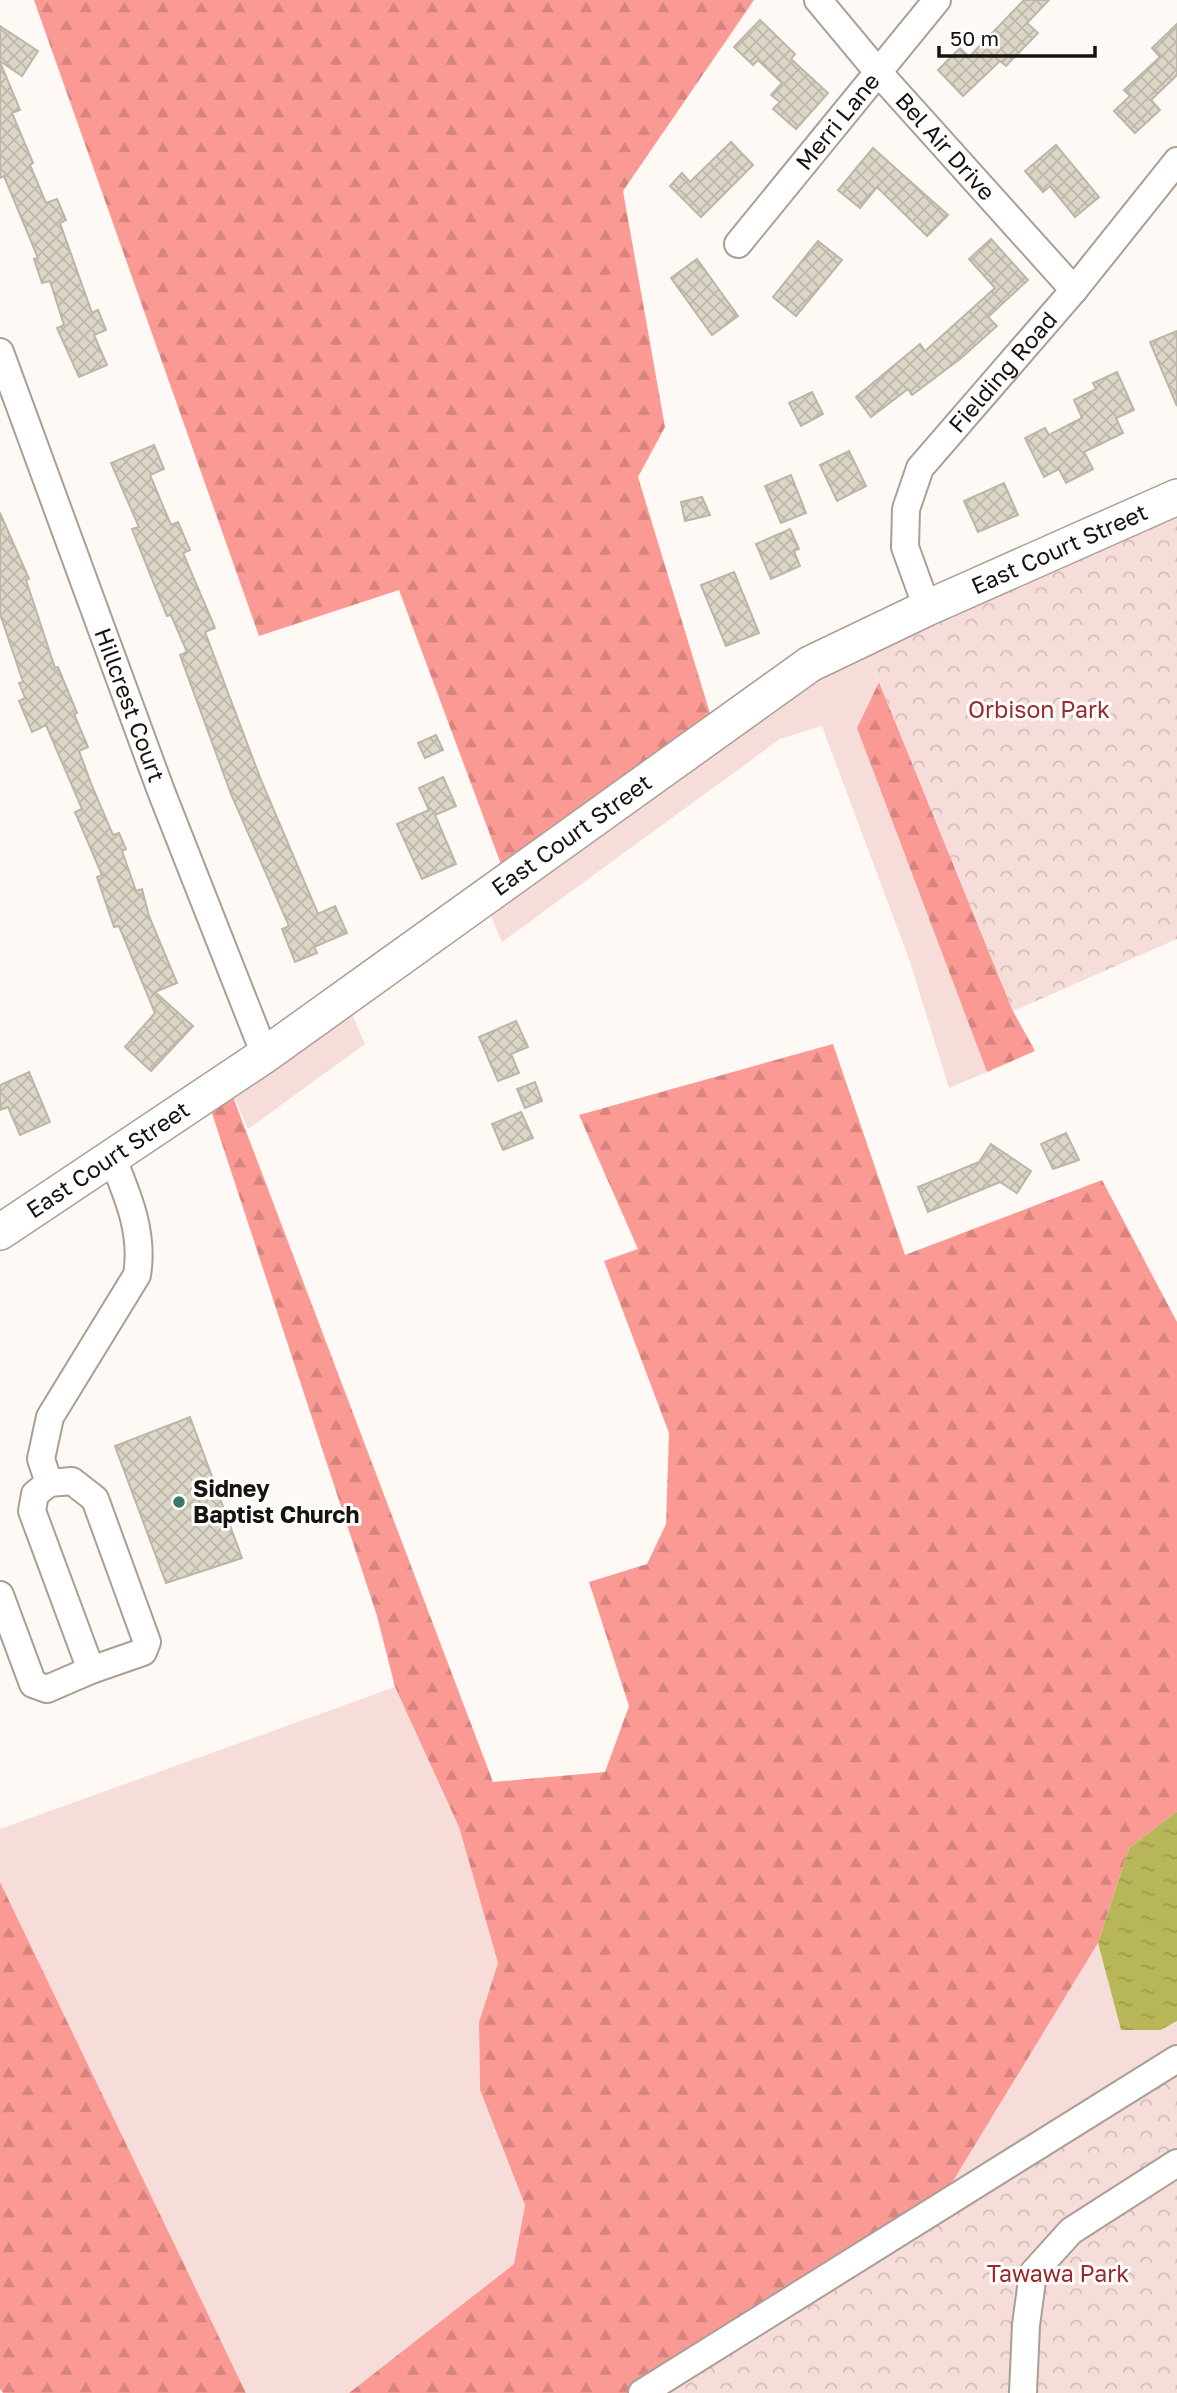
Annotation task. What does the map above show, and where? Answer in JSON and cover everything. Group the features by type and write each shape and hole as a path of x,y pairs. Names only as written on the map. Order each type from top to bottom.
{"main road":[{"name":"East Court Street","path":"0,1232 265,1055 810,664 927,608 1177,498"}],"street":[{"name":"Bel Air Drive","path":"818,0 878,72 1074,290"},
{"name":"Merri Lane","path":"738,244 937,0"},
{"name":"Fielding Road","path":"927,608 905,547 906,509 920,468 1074,290 1177,161"},
{"name":"Hillcrest Court","path":"0,352 162,791 265,1055"},
{"path":"49,1483 41,1459 50,1417 137,1275 141,1251 131,1202 112,1157"},
{"path":"0,1595 33,1684 47,1689 144,1652 147,1642 95,1499 72,1481 49,1483 35,1494 32,1511 91,1670"},
{"path":"642,2393 1177,2059"},
{"path":"1024,2393 1026,2325 1033,2273 1071,2231 1177,2162"}],"green space":[{"path":"34,0 754,0 623,191 665,427 638,477 716,733 508,883 399,590 259,636"},
{"name":"Orbison Park","path":"1177,497 1177,939 1013,1011 862,639"},
{"path":"862,639 879,682 857,728 987,1072 949,1088 910,962 822,726 780,739 502,942 484,900"},
{"path":"879,682 1013,1011 1035,1051 987,1072 857,728"},
{"path":"345,999 365,1044 248,1129 227,1081"},
{"path":"833,1044 905,1255 1102,1180 1177,1322 1177,1811 1129,1848 1098,1943 936,2209 642,2393 349,2393 514,2264 525,2205 480,2090 479,2022 498,1963 459,1827 395,1687 377,1616 206,1095 227,1081 493,1782 605,1772 629,1706 589,1582 647,1564 666,1524 669,1433 604,1261 638,1249 579,1115"},
{"path":"395,1687 459,1827 498,1963 479,2022 480,2090 525,2205 514,2264 349,2393 246,2393 0,1882 0,1829"},
{"path":"0,1882 246,2393 3,2393 0,2389"},
{"path":"1098,1943 1121,2030 1161,2030 1177,2021 1177,2059 936,2209"},
{"name":"Tawawa Park","path":"1177,2059 1177,2393 642,2393"}],"water":[{"path":"1177,1811 1177,2021 1161,2030 1121,2030 1098,1943 1129,1848"}],"building":[{"path":"1024,0 1049,0 1027,23 1038,33 1006,66 1000,61 963,96 938,70 960,48 969,57"},
{"path":"760,20 795,54 791,59 828,93 796,129 773,109 780,102 771,95 782,83 758,60 753,65 734,47"},
{"path":"1177,24 1177,75 1151,100 1160,110 1135,133 1114,111 1130,96 1124,90 1160,57 1152,48"},
{"path":"0,26 38,51 22,76 0,61"},
{"path":"0,62 20,110 12,113 33,163 30,165 46,203 57,199 66,220 60,223 92,313 98,310 106,330 94,335 107,365 79,377 57,328 64,325 50,281 42,283 34,259 38,258 4,176 0,178"},
{"path":"731,142 753,165 701,217 670,186 682,173 690,182"},
{"path":"1056,145 1099,197 1075,217 1050,186 1043,192 1025,171"},
{"path":"873,148 948,215 927,236 877,187 860,208 838,190"},
{"path":"991,239 1028,280 988,317 997,326 960,359 912,395 908,389 871,417 856,397 920,344 925,351 995,288 969,259"},
{"path":"818,241 842,260 796,316 773,297"},
{"path":"697,259 738,316 712,335 671,278"},
{"path":"1177,331 1177,406 1150,342"},
{"path":"1117,372 1134,410 1116,418 1123,433 1084,452 1093,469 1066,483 1059,469 1044,477 1025,438 1045,428 1049,435 1082,418 1074,400 1096,389 1093,383"},
{"path":"812,392 823,414 801,426 789,403"},
{"path":"154,445 164,469 150,475 171,525 178,522 190,550 183,553 215,628 205,632 261,780 318,914 335,906 347,933 314,947 317,953 295,962 282,929 289,926 231,794 180,655 187,652 171,615 167,616 158,594 132,529 139,527 111,463"},
{"path":"849,451 866,486 837,501 820,465"},
{"path":"791,475 806,513 781,523 765,486"},
{"path":"1004,483 1018,515 978,532 964,501"},
{"path":"702,497 710,515 685,521 681,502"},
{"path":"0,513 29,579 26,580 55,668 58,667 77,713 74,714 88,747 79,751 92,786 113,835 119,833 126,849 122,851 136,891 142,889 149,916 177,983 155,992 193,1026 151,1071 125,1047 155,1013 119,926 114,927 97,877 102,875 75,812 82,809 46,725 32,732 19,701 25,698 19,683 23,682 0,614"},
{"path":"790,529 799,549 794,551 800,566 771,579 756,544"},
{"path":"734,572 759,633 726,646 701,585"},
{"path":"436,735 443,750 425,758 418,743"},
{"path":"443,777 456,806 435,815 456,864 422,879 397,824 429,810 419,788"},
{"path":"516,1021 528,1047 511,1054 519,1073 498,1081 479,1037"},
{"path":"29,1072 50,1122 20,1135 8,1107 0,1110 0,1085"},
{"path":"535,1082 542,1101 525,1108 517,1089"},
{"path":"521,1112 533,1138 503,1150 492,1124"},
{"path":"1066,1133 1079,1160 1053,1169 1041,1144"},
{"path":"991,1144 1031,1171 1017,1193 1000,1182 928,1212 918,1187 979,1162"},
{"name":"Sidney Baptist Church","path":"190,1417 242,1558 166,1583 115,1446"}],"place":[{"name":"Sidney Baptist Church","path":"179,1502"}]}
